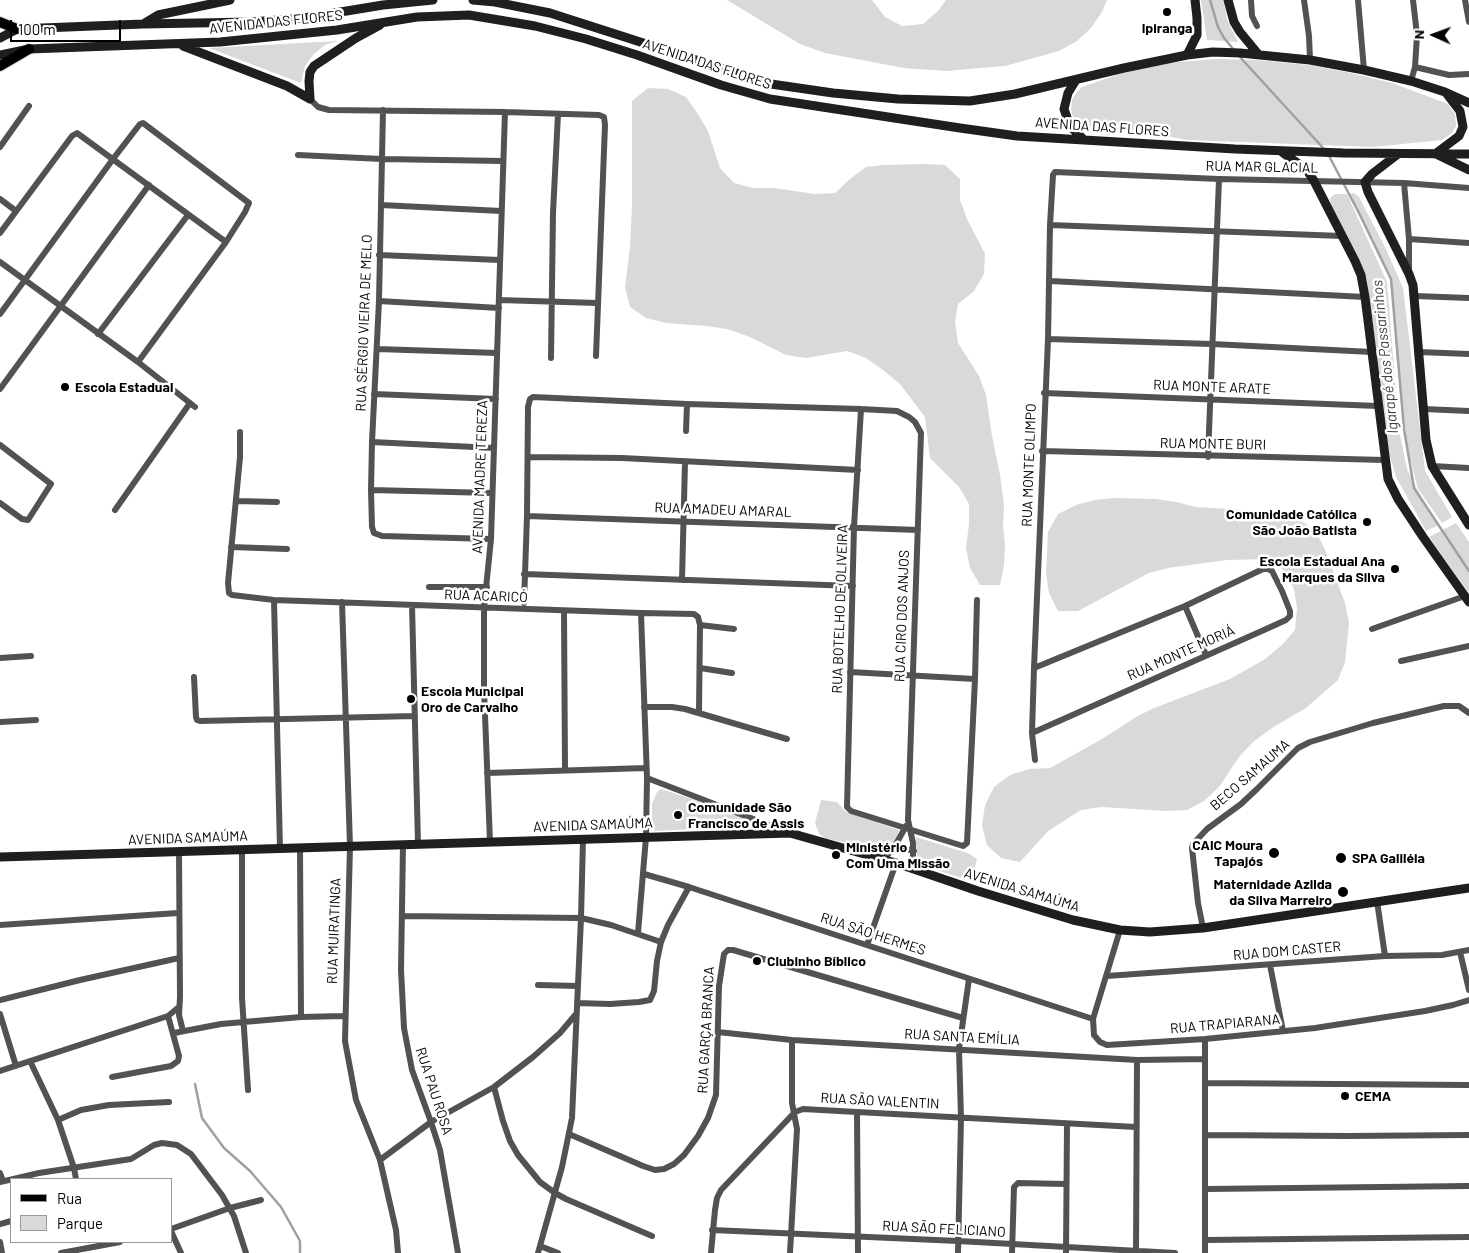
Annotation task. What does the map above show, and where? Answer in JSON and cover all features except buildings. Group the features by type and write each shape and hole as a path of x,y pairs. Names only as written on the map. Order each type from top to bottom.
{"main road":[{"path":"143,24 165,13 230,0"},
{"name":"AVENIDA DAS FLORES","path":"0,38 17,29 251,22 433,0"},
{"name":"AVENIDA DAS FLORES","path":"473,0 550,13 772,84 833,93 898,99 970,101 1015,94 1187,55 1213,52 1310,60 1364,70 1411,81 1445,92 1469,103"},
{"path":"1187,55 1197,35 1195,0"},
{"path":"1228,0 1234,22 1259,55"},
{"name":"AVENIDA DAS FLORES","path":"0,55 29,49 180,45 337,30 388,20 452,15 493,18 536,26 586,39 721,85 770,99 979,131 1017,136 1282,152 1469,154"},
{"path":"310,99 308,81 314,66 356,38 388,20"},
{"path":"0,22 17,29"},
{"path":"180,45 287,86 310,99"},
{"path":"0,66 29,49"},
{"path":"1076,80 1068,93 1064,109 1070,126 1084,140"},
{"path":"1445,92 1460,111 1463,127 1459,136 1435,154 1469,170"},
{"path":"1282,152 1307,170 1314,181 1360,276 1365,297 1384,460 1388,479 1398,499 1467,599"},
{"path":"1398,154 1372,174 1365,182 1368,192 1410,274 1415,296 1427,446 1432,466 1469,524"},
{"name":"AVENIDA SAMAÚMA","path":"0,857 790,833 913,869 1073,920 1120,930 1150,932 1203,928 1469,888"}],"street":[{"path":"1251,0 1252,16 1257,26"},
{"path":"1304,0 1310,60"},
{"path":"1358,0 1364,70"},
{"path":"1411,81 1415,67 1416,35 1413,0"},
{"path":"1465,0 1469,22"},
{"path":"1415,67 1449,75 1469,74"},
{"path":"310,99 324,110 506,112 599,115 604,117 596,356"},
{"path":"0,146 29,106"},
{"name":"RUA SÉRGIO VIEIRA DE MELO","path":"383,110 379,301 372,442 372,528 377,535 491,539"},
{"name":"AVENIDA MADRE TEREZA","path":"490,842 484,689 484,608 491,539 501,211 506,112"},
{"path":"551,358 553,213 558,114"},
{"path":"0,314 142,123 249,203 226,242 138,362"},
{"path":"0,233 75,133 114,159 226,242"},
{"path":"298,155 382,159 503,161"},
{"name":"RUA MAR GLACIAL","path":"1055,172 1219,179 1404,183 1469,188"},
{"name":"RUA MONTE OLIMPO","path":"1035,760 1032,733 1034,668 1044,393 1048,339 1050,225 1053,175 1055,172"},
{"path":"1208,457 1219,179"},
{"path":"1404,183 1410,274"},
{"path":"0,389 149,185"},
{"path":"0,199 16,211"},
{"path":"381,205 501,211"},
{"path":"98,334 188,215"},
{"path":"1050,225 1342,236"},
{"path":"1409,239 1469,243"},
{"path":"379,255 500,260"},
{"path":"0,262 138,362 193,405 115,510"},
{"path":"1050,281 1365,297"},
{"path":"1415,296 1469,298"},
{"path":"499,300 597,303"},
{"path":"379,301 498,308"},
{"path":"1048,339 1212,344 1372,352"},
{"path":"377,349 497,353"},
{"path":"1419,352 1469,354"},
{"name":"RUA MONTE ARATE","path":"1044,393 1378,406"},
{"path":"374,394 496,398"},
{"path":"524,603 528,407 530,399 537,397 861,409"},
{"path":"686,404 686,431"},
{"name":"RUA BOTELHO DE OLIVEIRA","path":"861,409 854,526 847,807 849,810 907,829"},
{"name":"RUA CIRO DOS ANJOS","path":"861,409 897,411 915,422 921,432 908,820 907,829 896,846 883,860"},
{"path":"1424,409 1469,411"},
{"path":"240,432 240,457 231,547 287,549"},
{"path":"372,442 494,448"},
{"path":"0,445 51,484 30,518 26,520 0,503"},
{"name":"RUA MONTE BURI","path":"1042,452 1384,460"},
{"path":"528,457 622,458 858,470"},
{"path":"682,580 685,462"},
{"path":"1432,466 1469,468"},
{"path":"371,490 492,493"},
{"path":"236,501 278,502"},
{"name":"RUA AMADEU AMARAL","path":"527,516 854,526 918,530"},
{"name":"RUA ACARICÓ","path":"231,547 229,593 236,597 564,611 694,614 698,616 700,625"},
{"name":"RUA MONTE MORIÁ","path":"1032,733 1264,630 1286,620 1290,616 1282,591 1272,571 1268,569 1263,569 1185,606"},
{"path":"524,574 853,586"},
{"path":"429,587 487,587"},
{"path":"1372,629 1467,599"},
{"path":"274,600 280,849"},
{"path":"907,829 965,845 975,679 977,600"},
{"name":"RUA MUIRATINGA","path":"342,602 350,846 344,1016 345,1041 354,1091 380,1160 396,1230 398,1253"},
{"path":"412,605 418,844"},
{"path":"1034,668 1185,606 1206,655"},
{"path":"564,611 565,770"},
{"path":"638,933 644,874 647,778 641,613"},
{"path":"699,712 700,625 734,629"},
{"path":"1401,661 1469,646"},
{"path":"0,658 31,656"},
{"path":"700,668 732,674"},
{"path":"850,672 975,679"},
{"path":"194,677 197,720 211,722 415,716"},
{"name":"BECO SAMAUMA","path":"1203,928 1198,903 1193,844 1207,828 1257,790 1298,748 1310,742 1373,723 1444,706 1459,706 1469,713"},
{"path":"644,707 672,707 699,712 787,739"},
{"path":"0,722 36,720"},
{"path":"487,773 646,768"},
{"path":"647,778 790,833"},
{"path":"907,829 914,851 913,869"},
{"path":"558,1253 539,1250 570,1134 574,1094 583,840"},
{"name":"RUA PAU ROSA","path":"403,845 404,1028 407,1052 440,1150 458,1253"},
{"path":"896,846 914,851"},
{"path":"300,848 301,1017"},
{"path":"242,850 244,1022 248,1090"},
{"path":"179,852 179,1015 183,1031"},
{"path":"867,945 896,864"},
{"name":"RUA SÃO HERMES","path":"644,874 690,887 1093,1019"},
{"path":"577,1003 639,1002 650,1000 654,991 661,942 690,887"},
{"path":"1377,901 1385,956"},
{"path":"0,924 178,913"},
{"path":"402,916 581,918 638,933 661,942"},
{"path":"1093,1019 1120,930"},
{"name":"RUA GARÇA BRANCA","path":"570,1134 655,1170 664,1169 674,1164 684,1155 698,1136 714,1105 717,1083 719,986 726,952 733,950 962,1018"},
{"name":"RUA DOM CASTER","path":"1107,976 1385,956 1442,956 1469,950"},
{"path":"1460,952 1469,990"},
{"path":"0,1000 179,958"},
{"path":"1270,965 1283,1031"},
{"path":"958,1253 961,1118 960,1049 962,1018 969,979"},
{"path":"538,985 578,986"},
{"name":"RUA TRAPIARANA","path":"1093,1019 1094,1035 1100,1042 1107,1045 1205,1039 1283,1031 1425,1011 1469,1000"},
{"path":"0,1071 168,1016 179,1007"},
{"path":"380,1160 432,1122 494,1088 533,1058 560,1033 576,1014"},
{"path":"112,1077 171,1066 179,1059 174,1033 168,1016"},
{"path":"174,1033 215,1025 244,1022 301,1017 344,1016"},
{"path":"1,1019 16,1066"},
{"name":"RUA SANTA EMÍLIA","path":"718,1032 792,1040 1137,1060 1205,1059"},
{"path":"1205,1039 1205,1253"},
{"path":"790,1253 797,1129 792,1103 792,1040"},
{"path":"1136,1252 1137,1060"},
{"path":"30,1062 58,1120 76,1178"},
{"path":"1206,1083 1469,1085"},
{"path":"494,1088 503,1121 518,1154 540,1182 555,1193 652,1236"},
{"path":"58,1120 81,1110 109,1105 169,1102"},
{"name":"RUA SÃO VALENTIN","path":"795,1112 803,1109 1136,1127"},
{"path":"712,1253 712,1230 718,1198 722,1190 795,1112"},
{"path":"857,1112 858,1253"},
{"path":"1066,1250 1067,1124"},
{"path":"1206,1135 1469,1135"},
{"path":"18,1178 39,1173 131,1159 159,1144 177,1145 191,1154 211,1179 230,1208 246,1253"},
{"path":"0,1173 2,1182"},
{"path":"1012,1253 1014,1187 1016,1185 1066,1184"},
{"path":"1206,1189 1469,1186"},
{"path":"172,1230 230,1208 261,1200"},
{"name":"RUA SÃO FELICIANO","path":"712,1230 958,1241 1066,1250 1175,1253"},
{"path":"172,1232 181,1253"},
{"path":"1206,1240 1469,1237"},
{"path":"0,1242 2,1253"},
{"path":"61,1253 84,1245 96,1250 117,1243"}],"green space":[{"path":"727,0 872,0 885,17 902,26 923,24 938,11 946,0 1107,0 1102,12 1091,28 1077,41 1059,51 1005,66 946,71 904,68 825,53 800,44"},
{"path":"1201,0 1223,0 1228,22 1238,42 1207,40"},
{"path":"338,41 325,45 314,54 305,66 301,83 209,48"},
{"path":"1216,59 1256,60 1309,65 1392,83 1448,104 1455,114 1456,126 1452,133 1442,140 1373,147 1187,140 1150,133 1082,126 1073,117 1071,109 1072,100 1082,87 1128,71 1165,63"},
{"path":"648,88 668,89 686,97 708,131 720,168 734,183 753,188 774,188 815,194 835,193 866,167 925,164 945,165 960,179 960,200 967,219 985,254 984,274 974,291 958,304 955,322 958,343 979,376 986,395 1000,475 1004,505 1005,545 1000,585 980,585 970,568 966,548 969,504 959,487 930,458 925,417 900,384 883,370 866,358 847,351 806,358 786,355 750,337 727,329 666,323 646,318 630,307 625,287 630,247 632,205 632,101"},
{"path":"1354,193 1359,197 1385,247 1403,288 1425,471 1452,517 1442,523 1418,489 1408,451 1397,361 1391,276 1348,194"},
{"path":"1335,194 1347,194 1387,282 1399,430 1407,469 1420,495 1439,525 1426,531 1396,477 1390,456 1367,280 1331,205 1330,198"},
{"path":"1115,498 1156,499 1196,507 1277,512 1296,518 1314,529 1324,547 1345,603 1349,623 1345,662 1338,680 1306,708 1272,728 1253,742 1239,757 1219,787 1204,801 1187,810 1167,811 1101,807 1081,810 1048,831 1020,862 1001,858 987,845 982,826 985,805 994,787 1010,775 1029,769 1050,768 1154,708 1230,679 1265,659 1282,645 1295,630 1297,608 1294,589 1285,571 1268,559 1227,560 1168,568 1149,573 1078,611 1058,611 1049,593 1046,573 1048,532 1058,514 1076,505 1095,500"},
{"path":"1456,523 1469,542 1469,593 1429,537"},
{"path":"661,789 732,812 756,822 759,826 655,831 652,827 652,804 657,792"},
{"path":"821,800 837,802 846,812 899,830 895,842 890,849 883,853 877,853 852,844 825,838 819,834 815,823"},
{"path":"916,837 970,854 977,859 972,879 969,880 923,866 917,858"}],"waterway":[{"name":"Igarapé dos Passarinhos","path":"1210,0 1218,27 1234,50"},
{"name":"Igarapé dos Passarinhos","path":"1239,56 1325,150"},
{"name":"Igarapé dos Passarinhos","path":"1328,154 1391,279 1404,429 1414,488 1469,571"},
{"path":"195,1084 202,1118 224,1148 250,1171 281,1207 300,1241 300,1253"}],"place":[{"name":"Ipiranga","path":"1167,12"},
{"name":"Escola Estadual","path":"65,387"},
{"name":"Comunidade Católica São João Batista","path":"1367,522"},
{"name":"Escola Estadual Ana Marques da Silva","path":"1395,569"},
{"name":"Escola Municipal Oro de Carvalho","path":"411,699"},
{"name":"Comunidade São Francisco de Assis","path":"678,815"},
{"name":"CAIC Moura Tapajós","path":"1274,853"},
{"name":"Ministério Com Uma Missão","path":"836,855"},
{"name":"SPA Galiléia","path":"1341,858"},
{"name":"Maternidade Azilda da Silva Marreiro","path":"1343,892"},
{"name":"Clubinho Bíblico","path":"757,961"},
{"name":"CEMA","path":"1345,1096"}]}
